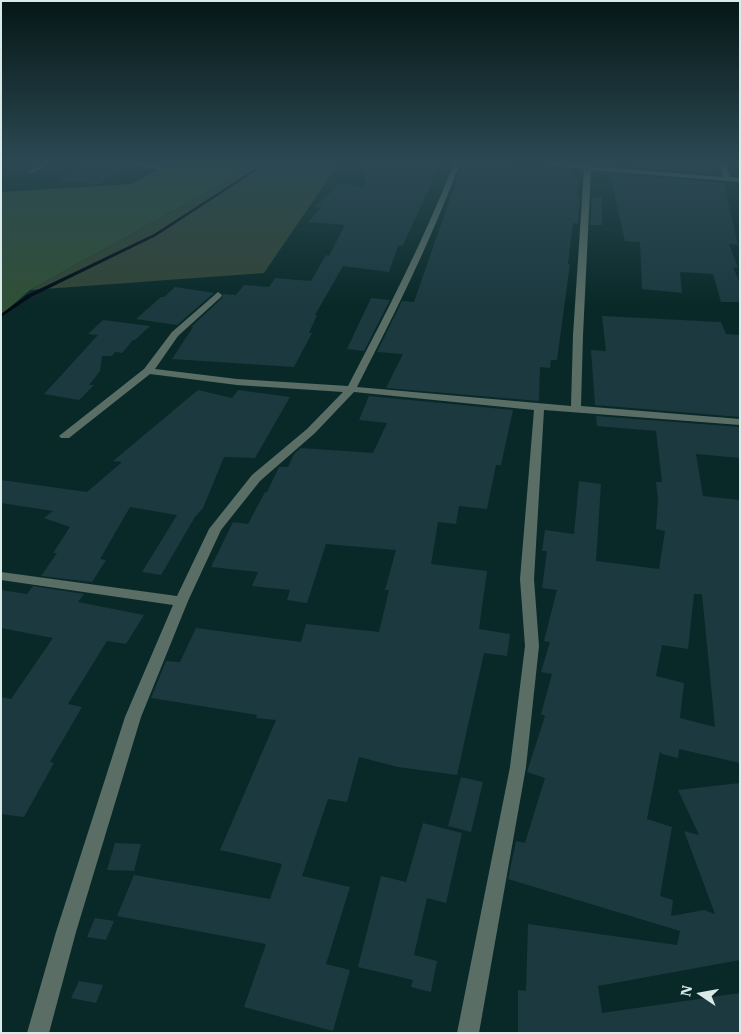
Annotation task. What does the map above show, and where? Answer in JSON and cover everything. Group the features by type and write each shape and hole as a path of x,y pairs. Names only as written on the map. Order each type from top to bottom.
{"street":[{"path":"38,1033 66,932 133,717 181,601 215,528 256,478 311,431 351,389 404,289 439,211"},
{"path":"576,408 585,211"},
{"path":"65,436 148,371 175,334 218,295"},
{"path":"148,371 237,382 351,389 539,407 576,408 740,422"},
{"path":"468,1033 518,767 532,646 527,579 539,407"},
{"path":"1,576 181,601"}],"green space":[{"path":"1,211 173,211 30,290 1,315"},
{"path":"173,211 306,211 264,273 30,290"}],"building":[{"path":"317,211 419,211 403,245 398,246 389,272 343,266 315,315 317,315 309,333 312,333 294,367 172,359 193,327 191,327 222,298 223,294 236,295 244,285 269,287 275,278 311,281 326,255 329,256 345,225 308,222"},
{"path":"446,211 579,211 578,224 573,223 568,264 570,264 557,360 551,360 550,368 540,367 539,401 386,388 403,354 377,352 402,301 414,302"},
{"path":"591,211 602,211 602,225 590,225"},
{"path":"618,211 730,211 738,245 729,244 738,268 733,267 740,284 740,302 721,302 713,274 680,272 682,293 642,289 640,242 625,241"},
{"path":"175,287 214,293 177,325 136,319 161,297 164,297"},
{"path":"371,298 390,300 364,351 347,349"},
{"path":"602,316 721,322 726,334 740,335 740,417 595,405 591,350 606,351"},
{"path":"103,320 150,326 133,340 122,353 115,352 112,356 102,356 100,371 89,385 94,385 79,400 44,394 98,335 88,334"},
{"path":"198,390 232,398 238,390 290,397 255,458 224,457 203,508 195,517 161,575 142,572 177,515 130,507 100,559 106,560 92,582 41,576 57,553 53,553 70,527 44,518 53,511 1,503 1,480 87,492 122,462 113,461"},
{"path":"369,396 513,410 501,465 496,465 487,509 459,506 456,524 438,522 431,564 487,571 479,629 510,634 507,656 484,653 457,775 398,767 359,757 347,802 328,799 302,876 350,887 326,964 350,970 333,1031 244,1007 266,944 117,916 134,875 270,899 282,864 220,850 276,720 256,718 257,715 151,698 166,661 180,662 196,628 301,642 306,624 379,632 389,590 385,590 396,550 326,544 307,603 287,600 290,590 252,586 258,572 211,567 233,522 248,524 279,467 288,467 294,454 301,448 373,453 387,423 359,420"},
{"path":"596,416 740,427 740,458 696,454 703,496 740,500 740,763 679,749 678,758 662,754 660,751 647,819 672,827 660,896 673,900 671,916 704,910 715,914 684,831 699,835 678,790 740,783 740,960 598,986 602,1013 740,993 740,1033 518,1033 518,990 526,991 528,924 677,945 680,931 508,879 516,841 525,843 545,778 527,772 545,716 541,714 552,674 541,672 550,642 544,641 557,590 542,588 547,551 542,551 545,530 574,534 579,481 601,484 596,561 659,569 665,531 656,529 658,500 656,482 662,482 656,431 597,426","holes":["694,594 702,594 715,727 680,718 684,683 656,676 662,645 688,649"]},
{"path":"33,586 84,594 78,602 144,615 126,644 107,641 68,704 82,707 50,762 54,763 24,817 1,814 1,697 11,699 53,638 1,628 1,590 27,594"},
{"path":"461,777 483,782 471,832 448,826"},
{"path":"423,823 462,833 446,903 427,898 414,955 437,961 431,992 411,987 413,980 358,967 381,876 406,882"},
{"path":"115,843 141,844 134,871 107,870"},
{"path":"95,918 114,921 106,940 87,937"},
{"path":"79,981 103,985 96,1003 71,998"}],"waterway":[{"path":"1,316 29,296 155,235 192,211"}]}
